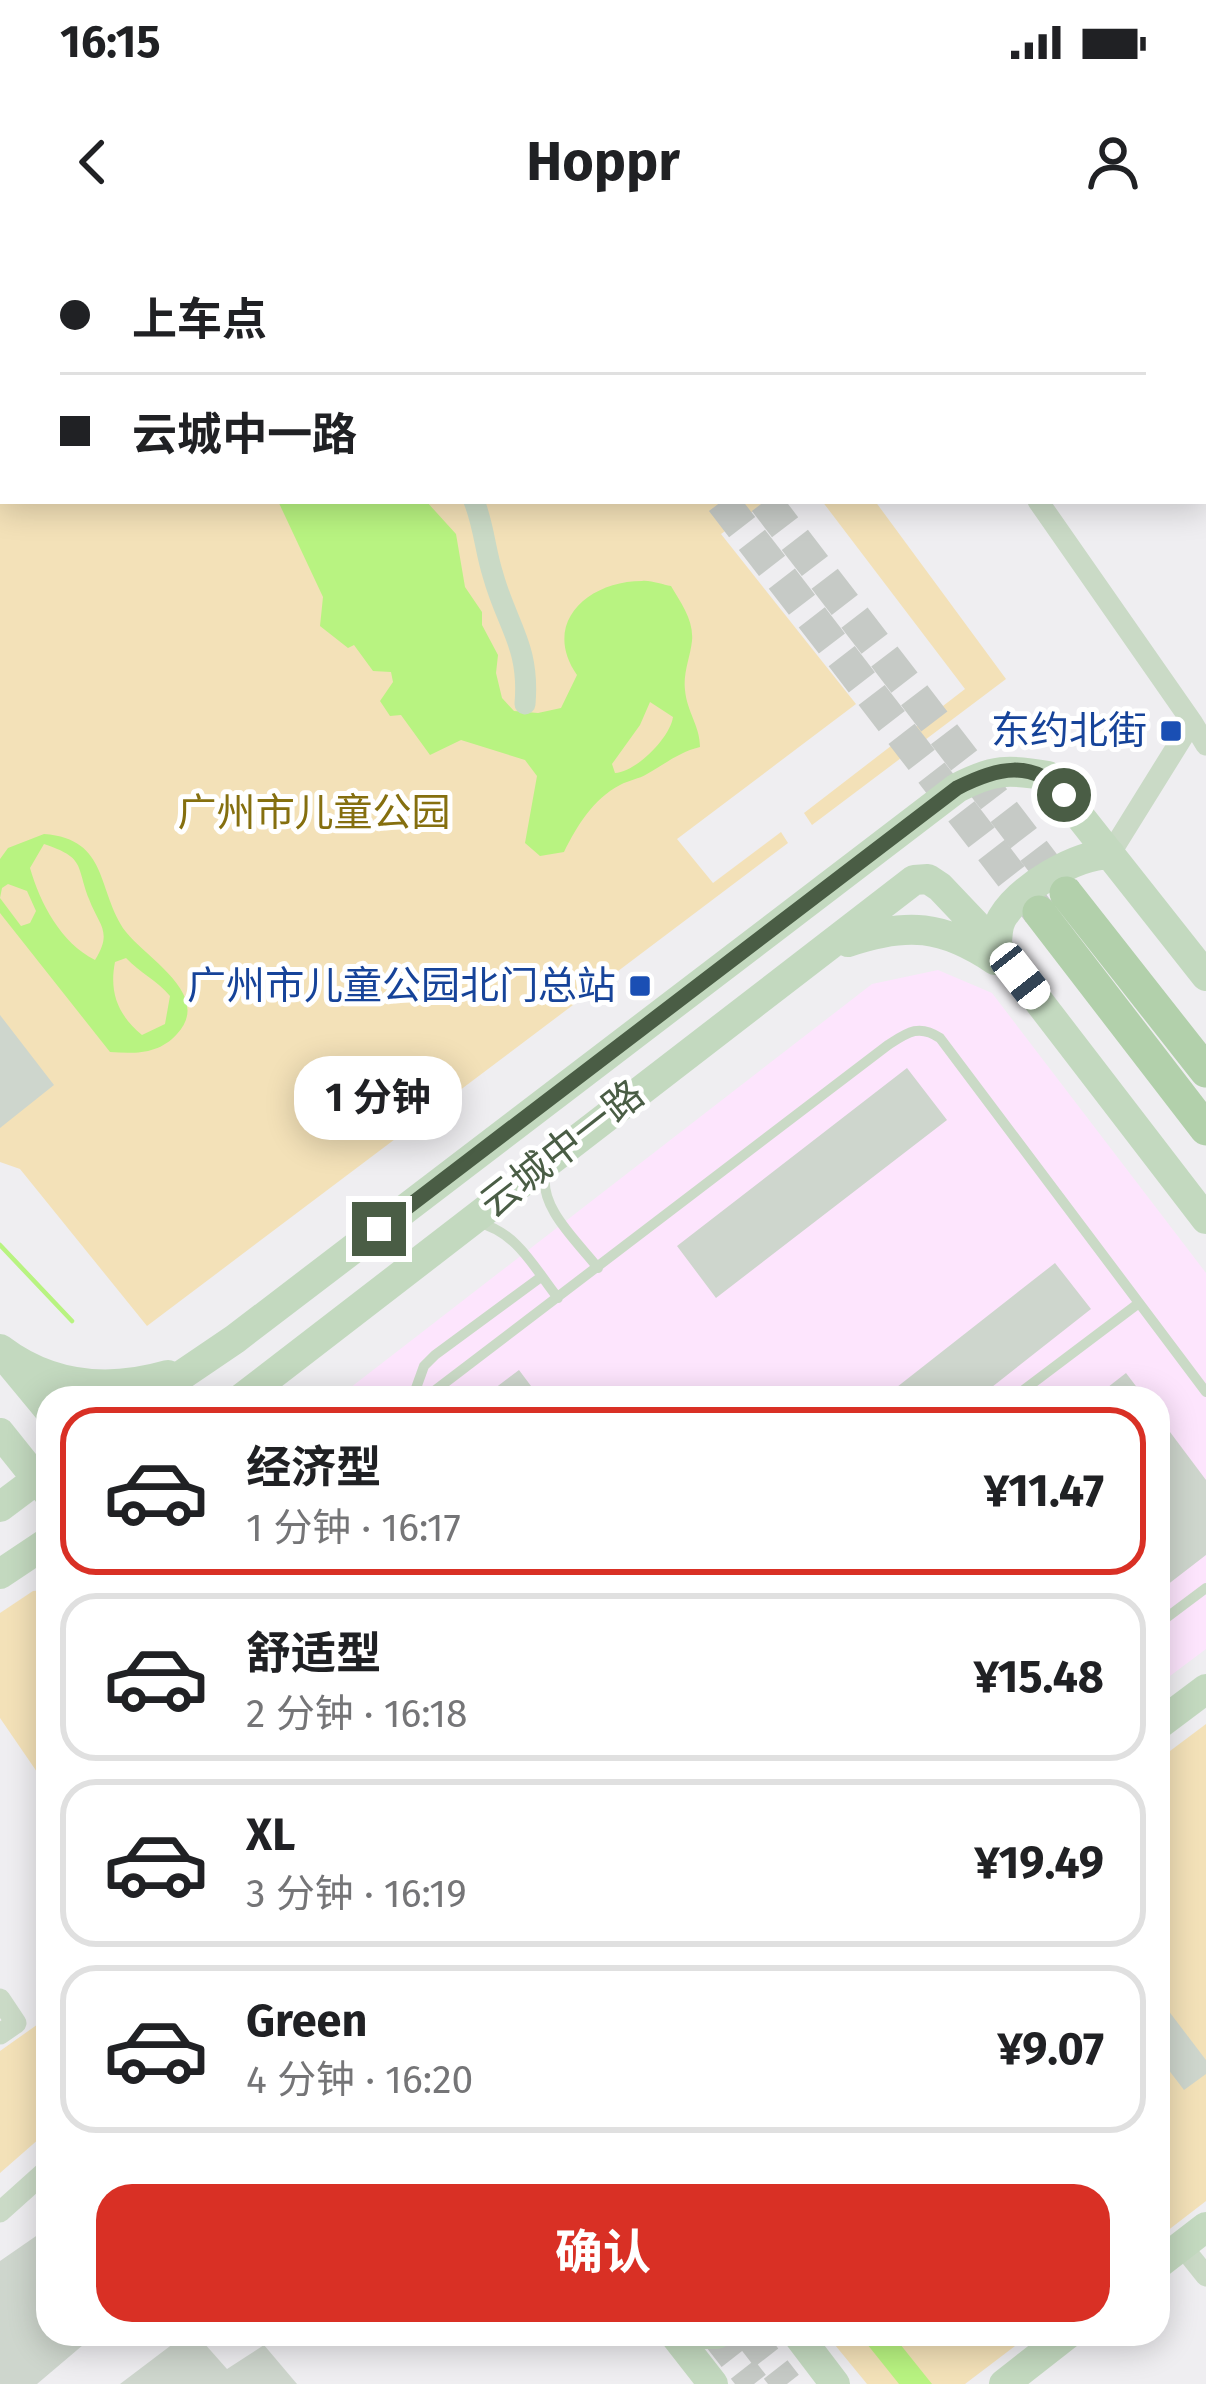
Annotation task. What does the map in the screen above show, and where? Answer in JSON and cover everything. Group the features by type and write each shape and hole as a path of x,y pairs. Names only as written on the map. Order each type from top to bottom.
{"main road":[{"name":"云城中一路","path":"166,1386 235,1339 957,788 989,772 1048,776 1110,854"},
{"path":"1206,976 1110,854 1071,861 1013,905 998,929 997,947 1206,1219"},
{"path":"856,864 885,904"},
{"name":"云城中一路","path":"259,1386 914,880 928,879 940,887 997,947"},
{"path":"1206,1071 1053,903 1206,1129"},
{"path":"819,952 881,931 932,931 960,938 1020,976"},
{"path":"235,1339 233,1351 247,1386"},
{"path":"0,1350 41,1372 97,1386"},
{"path":"0,1350 36,1394"},
{"path":"120,1386 191,1369"},
{"path":"0,1433 36,1473"},
{"path":"0,1507 36,1487"},
{"path":"0,1574 36,1550"},
{"path":"1170,1716 1206,1689"},
{"path":"683,2346 713,2384"},
{"path":"805,2346 835,2384"},
{"path":"1004,2384 1053,2346"}],"street":[{"path":"475,504 492,574 520,640 525,704"},
{"path":"1040,504 1206,745"},
{"path":"1110,854 1192,722"},
{"path":"0,2000 16,2023 0,2034"},
{"path":"0,2212 36,2180"},
{"path":"1182,2246 1206,2276"}],"lane":[{"path":"432,1386 558,1298 888,1045 911,1030 927,1030 940,1038 1206,1392"},
{"path":"556,1153 543,1179 547,1200 598,1268"},
{"path":"470,1220 497,1227 512,1238 558,1298"},
{"path":"421,1386 424,1366 435,1355 541,1277"},
{"path":"1029,1386 1138,1303"},
{"path":"1170,1615 1206,1588"}],"shaded area":[{"path":"279,504 429,504 456,534 465,587 482,612 482,625 498,655 496,673 502,698 514,711 561,708 577,675 564,638 576,608 588,597 622,583 671,586 691,626 685,690 700,747 610,791 587,814 564,852 540,856 525,843 537,776 525,760 461,740 430,755 401,715 390,716 380,701 393,682 391,672 373,671 354,645 348,648 320,626 323,597","holes":["650,702 673,717 651,752 615,773 612,764"]},
{"path":"44,834 65,838 91,856 126,932 182,992 186,1020 170,1041 146,1051 110,1052 0,913 0,898 0,859 8,848","holes":["44,844 73,858 80,870 104,935 95,960 62,933 40,895 30,868","8,884 27,891 36,911 30,923 21,926 0,898","126,958 170,996 165,1024 142,1035 127,1020 113,984 115,962"]},
{"path":"938,970 992,993 1206,1273 1206,1649 1170,1676 1170,1386 353,1386 872,984"},
{"path":"869,2346 902,2346 932,2384 899,2384"}],"green space":[{"name":"广州市儿童公园","path":"0,504 763,504 721,534 856,704 677,839 713,883 781,832 788,843 147,1326 20,1169 0,1162"},
{"path":"824,504 877,504 1006,679 812,825 804,813 965,689"},
{"path":"33,1591 36,1770 0,1718 0,1613"},
{"path":"1206,1724 1206,2201 1170,2229 1170,1751"},
{"path":"36,2026 36,2142 0,2173 0,2051"},
{"path":"836,2346 1015,2346 965,2384 867,2384"}],"building":[{"path":"0,1015 54,1085 0,1128"},
{"path":"907,1068 947,1120 716,1298 677,1246"},
{"path":"1055,1263 1091,1309 993,1386 898,1386"},
{"path":"519,1370 531,1386 498,1386"},
{"path":"1126,1373 1136,1386 1109,1386"},
{"path":"1170,1432 1206,1480 1206,1555 1170,1583"},
{"path":"1170,2013 1206,2060 1206,2074 1184,2090 1170,2072"},
{"path":"36,2236 36,2346 82,2346 37,2384 0,2384 0,2261"},
{"path":"170,2346 207,2346 227,2369 265,2346 297,2384 120,2384"}],"waterway":[{"path":"0,1245 72,1321"}],"tunnel":[{"path":"724,504 1039,912"},
{"path":"767,504 1066,893"},
{"path":"724,2346 754,2384"},
{"path":"757,2346 787,2384"}],"place":[{"name":"东约北街","path":"1171,731"},
{"name":"广州市儿童公园北门总站","path":"640,986"}],"route":[{"path":"379,1229 957,788 989,772 1019,771 1048,776 1064,795"}]}
